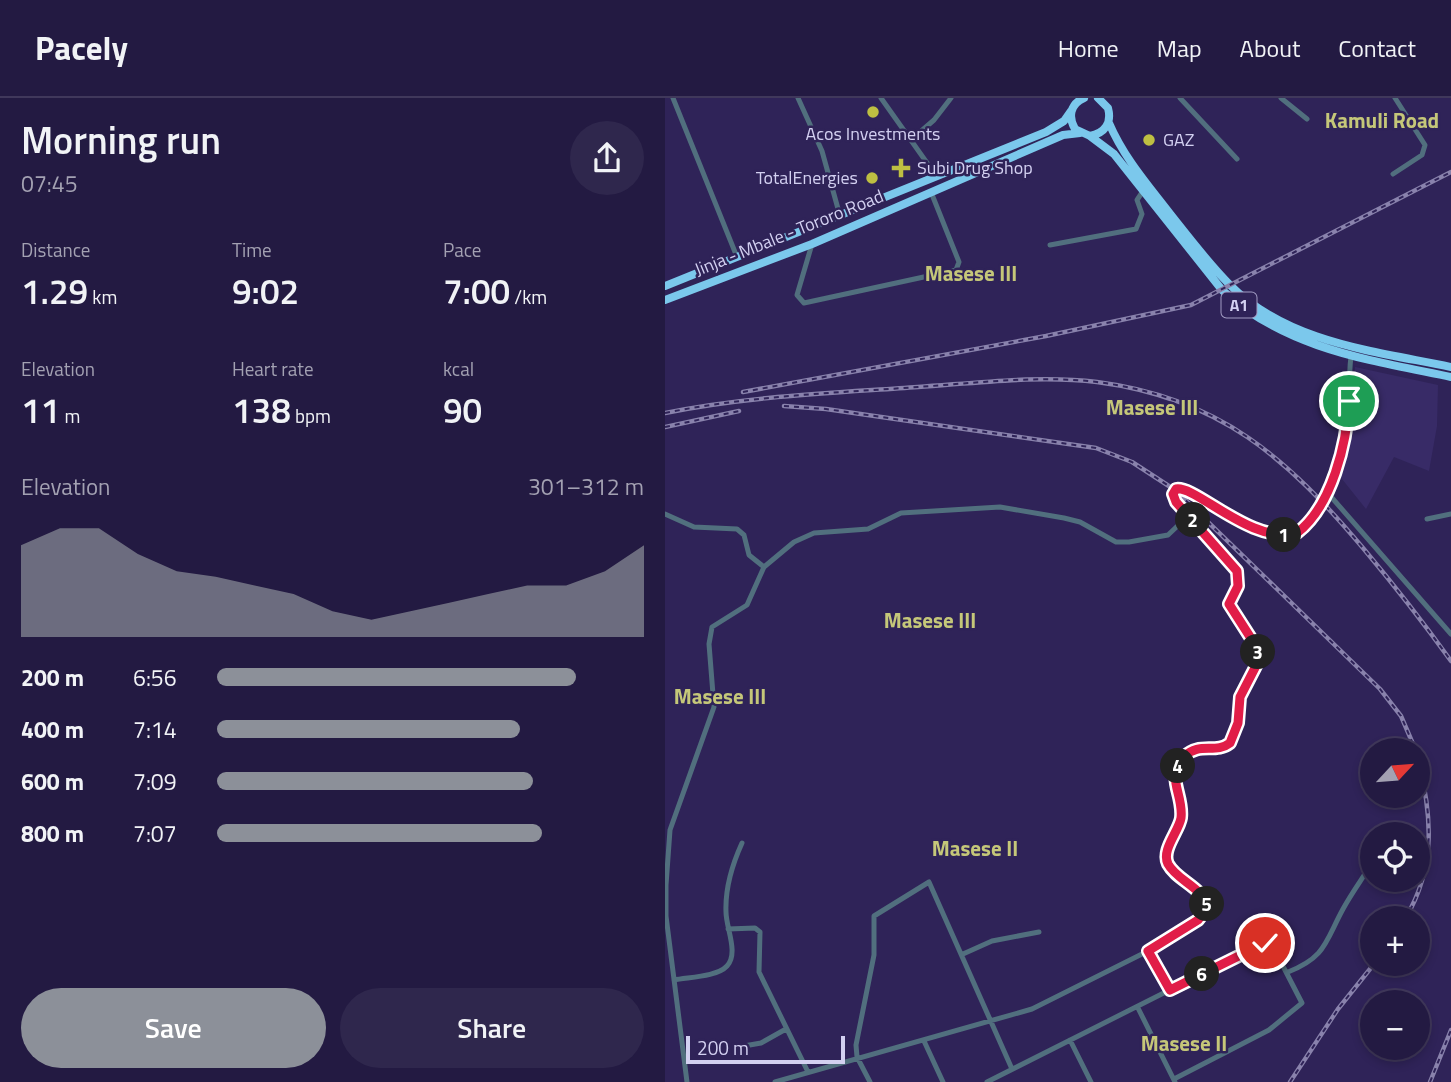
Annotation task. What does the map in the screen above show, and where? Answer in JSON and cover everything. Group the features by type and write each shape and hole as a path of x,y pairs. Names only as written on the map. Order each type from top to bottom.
{"highway":[{"name":"Jinja - Mbale - Tororo Road","path":"665,286 1046,132 1064,121 1073,105 1084,98"},
{"name":"A1","path":"1098,98 1108,108 1109,123 1124,155 1230,286 1268,314 1330,342 1451,367"},
{"path":"1073,105 1072,123 1080,133"},
{"path":"1090,136 1104,130 1109,123"},
{"name":"Jinja - Mbale - Tororo Road","path":"665,300 812,244 1063,135 1080,133"},
{"name":"A1","path":"1080,133 1090,136 1114,154 1222,290 1242,309 1294,338 1351,356 1451,377"}],"street":[{"path":"673,98 737,257"},
{"path":"798,98 822,151 840,216"},
{"path":"881,98 937,177"},
{"path":"912,139 934,120 951,98"},
{"path":"1180,98 1237,159"},
{"path":"1281,98 1307,119"},
{"path":"1393,174 1422,155 1425,145 1395,98"},
{"path":"812,244 799,290 800,302 958,268 930,191"},
{"path":"1050,245 1136,229 1142,214 1137,200 1143,191"},
{"path":"775,1082 857,1057 991,1023 1032,1009 1148,951 1198,920 1207,908 1201,895 1182,880 1168,864 1166,857 1181,818 1174,776 1183,758 1191,751 1205,747 1218,748 1230,743 1238,723 1240,697 1258,662 1254,643 1229,604 1238,586 1237,571 1173,497 1176,489 1185,489 1205,503 1248,525 1287,536 1306,526 1326,491 1347,434 1351,356"},
{"path":"1326,491 1451,634"},
{"path":"687,1082 666,916 668,830 714,707 709,644 712,626 747,605 764,567 804,537 868,528 893,515 914,511 1000,507 1064,517 1080,522 1116,542 1168,536 1188,516"},
{"path":"665,514 694,527 737,529 744,535 748,555 764,567"},
{"path":"1427,519 1451,514"},
{"path":"674,979 724,968 732,956 727,889 731,866 742,843"},
{"path":"870,1082 857,1057 857,1033 874,955 873,924 877,911 909,897 929,881 1013,1069"},
{"path":"1288,972 1313,959 1328,944 1342,911 1360,882"},
{"path":"728,929 755,928 760,932 759,972 808,1072"},
{"path":"963,954 992,941 1039,932"},
{"path":"988,1082 1265,943 1276,947 1301,1003 1269,1030 1175,1081 1138,1008"},
{"path":"1148,951 1170,990"},
{"path":"744,1046 761,1043 786,1029"},
{"path":"1070,1040 1091,1082"},
{"path":"924,1041 943,1082"},
{"path":"1003,1074 1007,1082"}],"shaded area":[{"path":"1355,367 1438,385 1437,426 1429,471 1394,457 1366,509 1338,474 1349,452"}],"railway":[{"path":"743,392 1046,336 1191,305 1451,172"},
{"path":"665,413 791,396 1030,379 1097,382 1141,390 1180,402 1248,437 1307,486 1375,562 1451,661"},
{"path":"784,406 826,409 1096,448 1132,462 1175,490 1380,689 1401,716 1410,738"},
{"path":"665,427 739,411"},
{"path":"1412,906 1427,859 1427,808"},
{"path":"1290,1082 1338,1009 1364,976"},
{"path":"1430,1082 1451,1030"}],"place":[{"name":"Acos Investments","path":"873,112"},
{"name":"GAZ","path":"1149,140"},
{"name":"Subi Drug Shop","path":"901,168"},
{"name":"TotalEnergies","path":"872,178"}],"district":[{"name":"Kamuli Road","path":"1382,121"},
{"name":"Masese III","path":"971,274"},
{"name":"Masese III","path":"1152,408"},
{"name":"Masese III","path":"930,621"},
{"name":"Masese III","path":"720,697"},
{"name":"Masese II","path":"975,849"},
{"name":"Masese II","path":"1184,1044"}],"route":[{"path":"1265,943 1170,990 1148,951 1198,920 1207,908 1207,902 1182,880 1168,864 1166,857 1181,818 1174,776 1183,758 1191,751 1198,747 1226,747 1230,743 1238,723 1240,697 1258,662 1258,651 1254,643 1229,604 1238,586 1237,571 1176,502 1173,492 1180,488 1185,489 1221,512 1261,530 1287,536 1297,533 1312,518 1342,454 1347,434 1349,401"}]}
